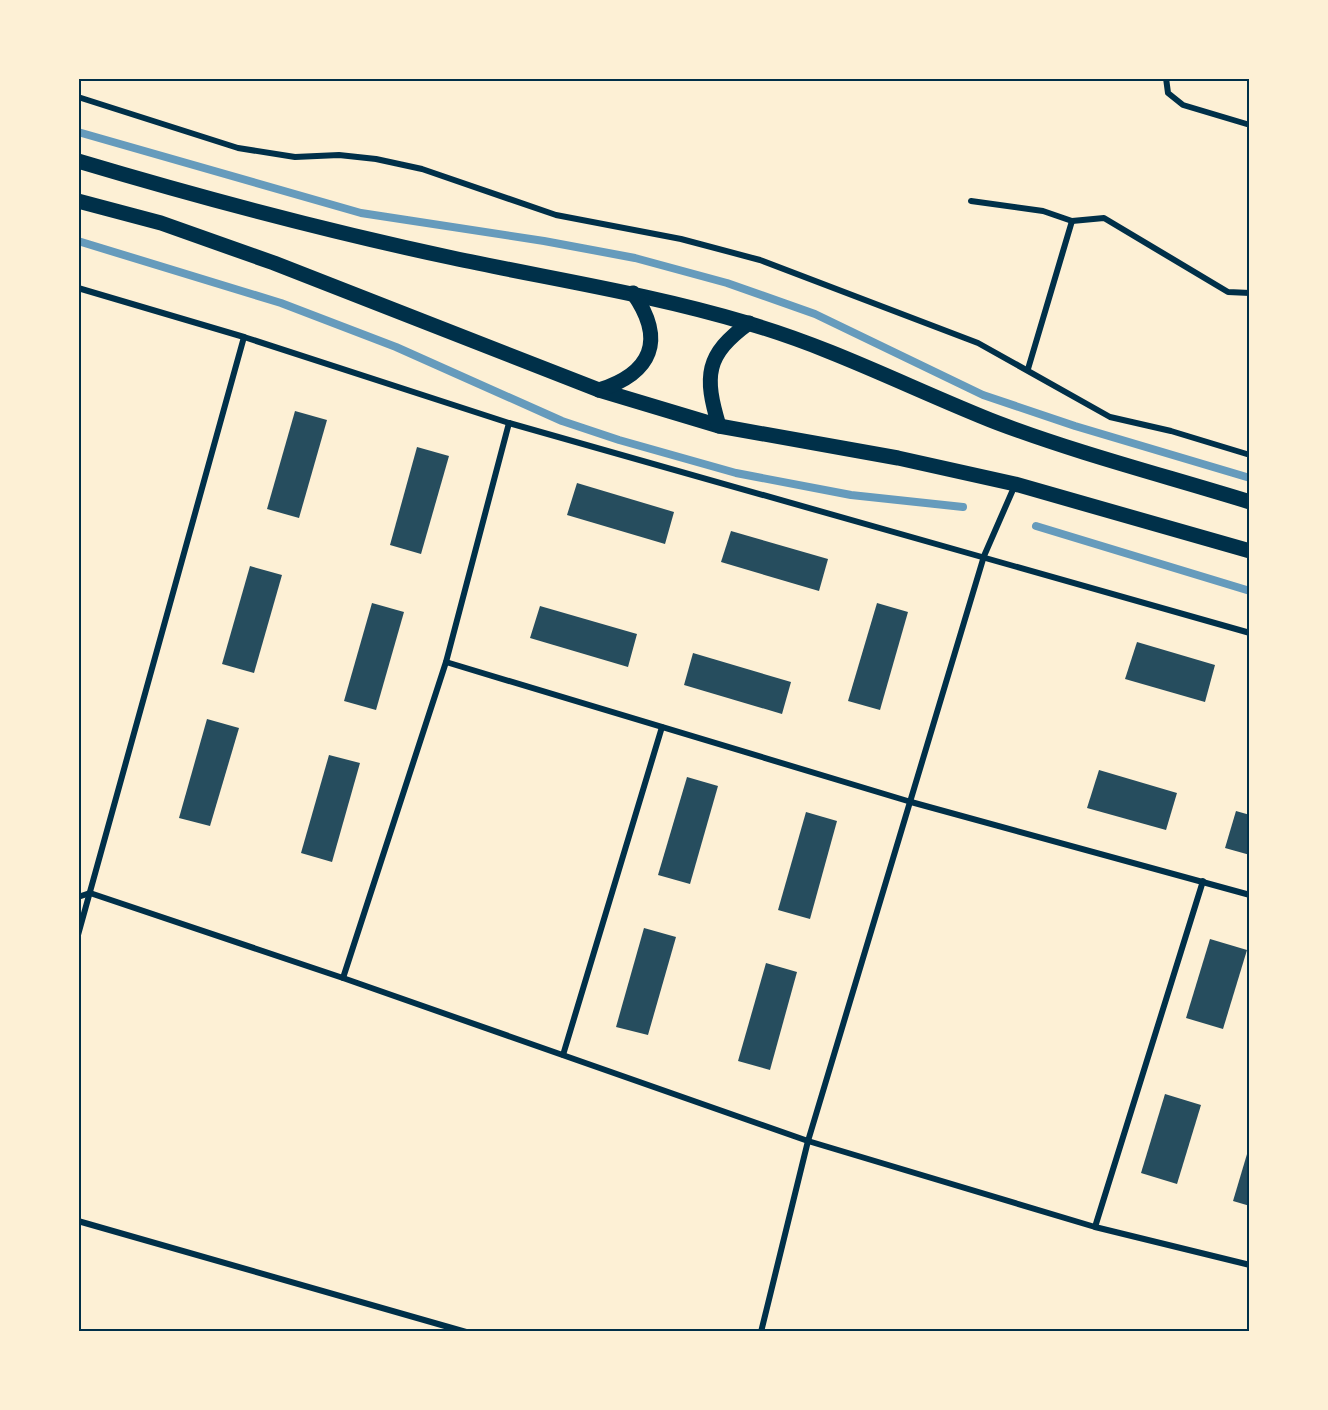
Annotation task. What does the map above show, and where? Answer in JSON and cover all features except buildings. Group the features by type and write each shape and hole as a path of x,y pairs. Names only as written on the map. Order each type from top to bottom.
{"main road":[{"path":"78,161 278,218 453,258 633,293 749,323 804,341 1030,434 1250,502"},
{"path":"78,201 161,223 274,263 598,390 719,426 898,458 1015,484 1250,551"},
{"path":"598,390 623,382 639,369 650,350 650,328 645,309 633,293"},
{"path":"719,426 709,391 713,364 727,340 749,323"}],"street":[{"path":"1088,78 1098,78"},
{"path":"1166,78 1168,93 1183,105 1250,125"},
{"path":"78,97 238,148 295,157 339,155 376,159 422,169 556,215 681,239 760,260 978,343 1110,417 1172,431 1250,455"},
{"path":"970,201 1043,211 1072,221 1104,218 1228,292 1250,293"},
{"path":"1028,369 1072,221"},
{"path":"78,288 244,337 508,423 1250,633"},
{"path":"78,935 244,337"},
{"path":"343,978 446,662 508,423"},
{"path":"761,1332 808,1141 984,556 1015,484"},
{"path":"446,662 911,802 1250,895"},
{"path":"563,1055 662,727"},
{"path":"1095,1227 1203,881"},
{"path":"78,897 90,893 343,978 808,1141 1095,1227 1250,1265"},
{"path":"78,1221 466,1332"}],"waterway":[{"path":"78,132 361,213 544,241 635,258 727,283 815,314 983,395 1075,426 1250,478"},
{"path":"78,241 281,303 396,347 562,421 619,440 736,473 851,495 963,507"},
{"path":"1036,526 1250,591"}]}
